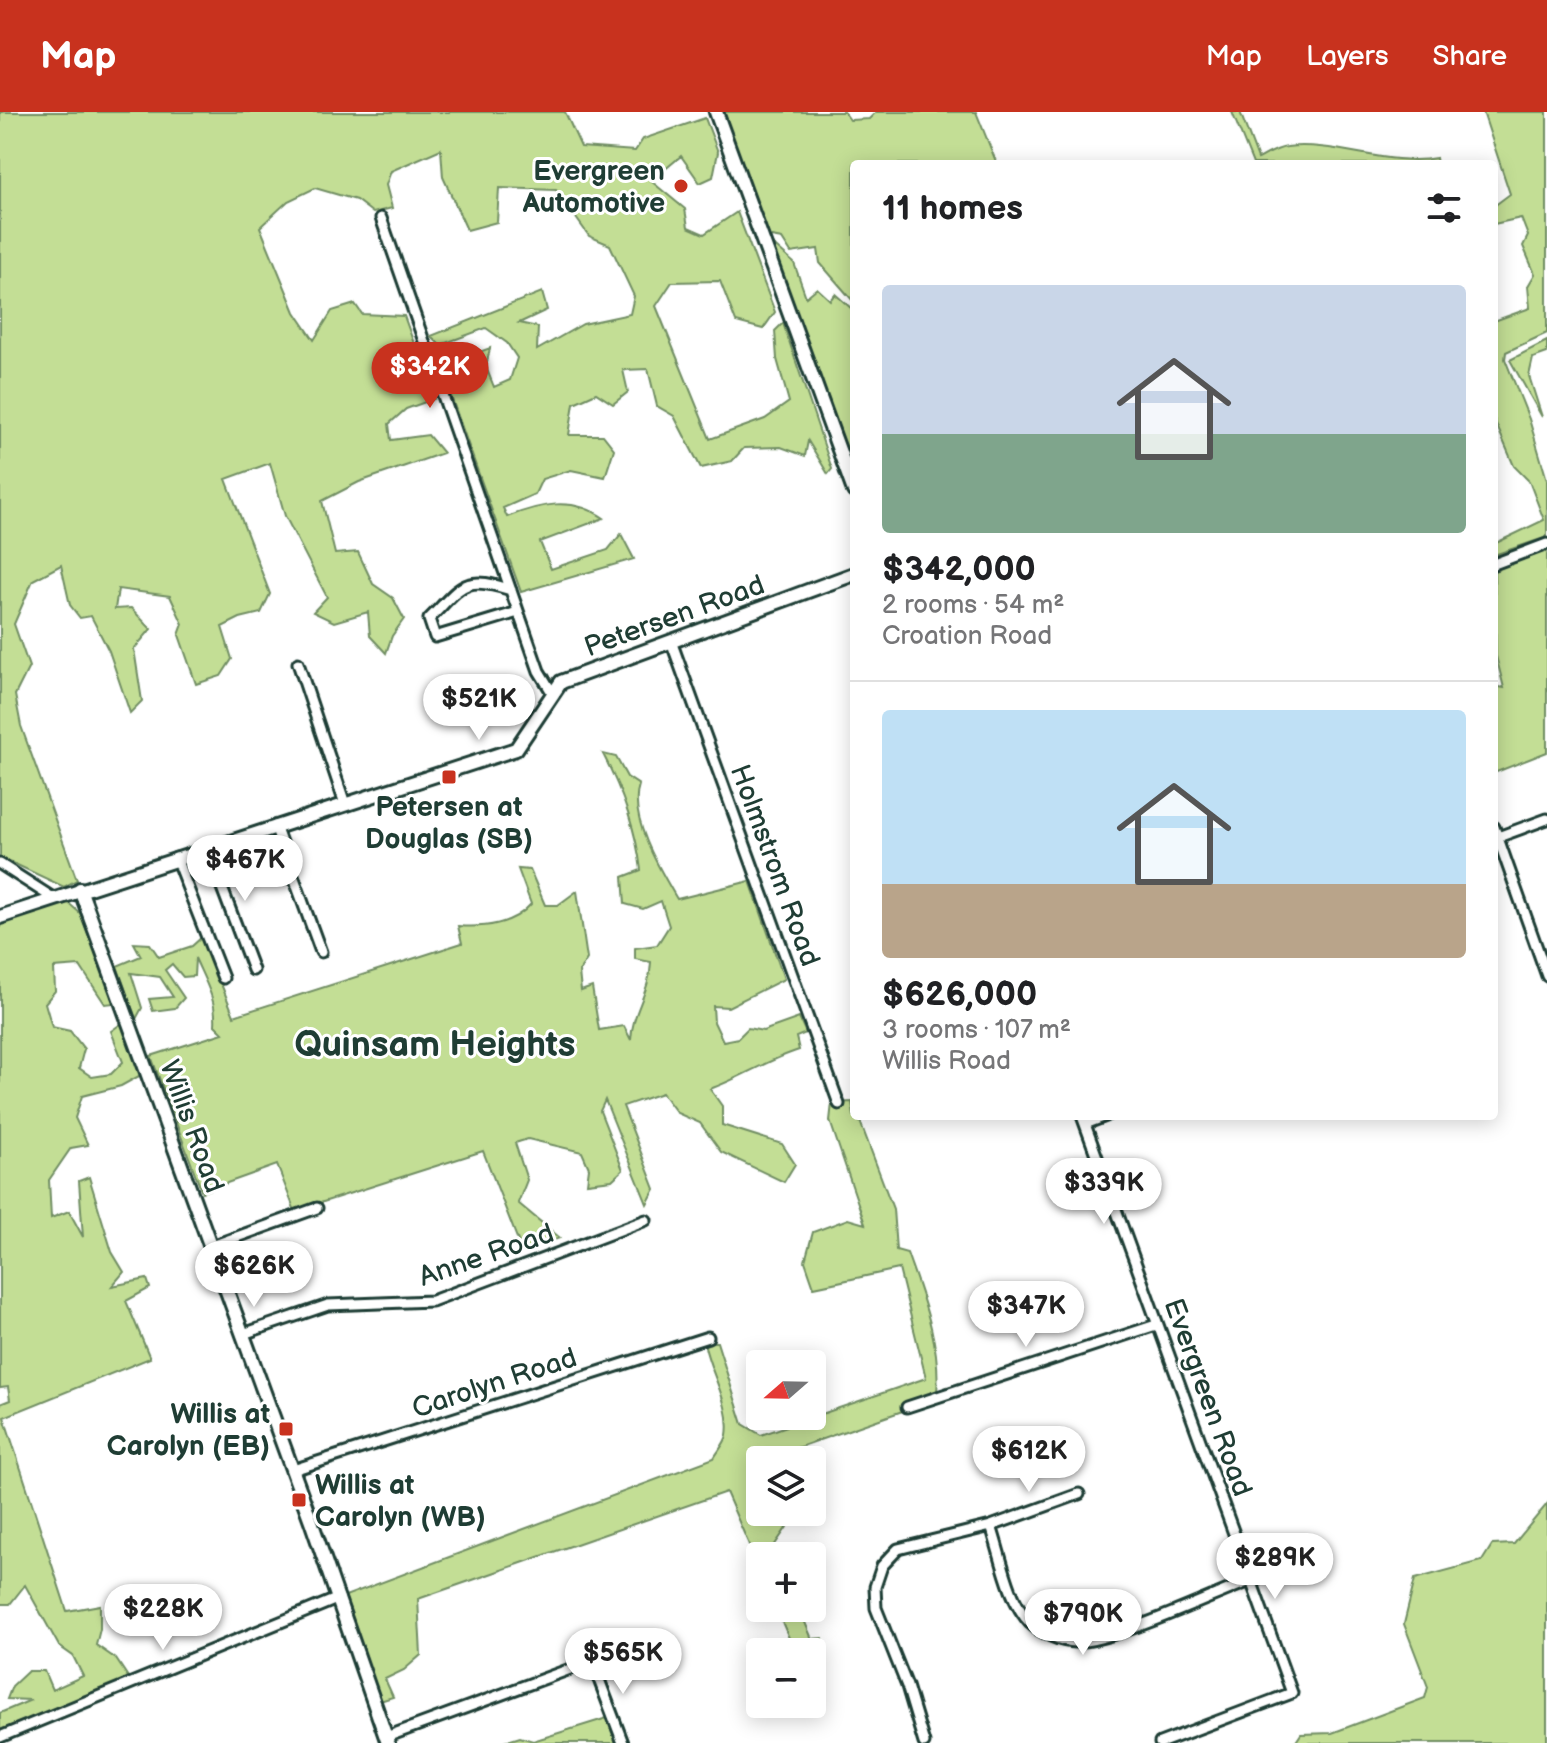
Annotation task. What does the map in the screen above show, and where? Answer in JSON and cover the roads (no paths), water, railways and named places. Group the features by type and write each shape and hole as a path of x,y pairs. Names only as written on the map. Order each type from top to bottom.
{"street":[{"path":"716,112 850,480"},
{"path":"381,218 539,671 553,694"},
{"path":"1498,562 1547,544"},
{"name":"Petersen Road","path":"0,917 516,749 561,682 850,575"},
{"path":"511,590 482,580 462,586 429,619 435,637 518,612"},
{"name":"Holmstrom Road","path":"671,641 839,1104"},
{"path":"298,663 345,804"},
{"path":"1498,831 1547,819"},
{"path":"275,826 321,952"},
{"path":"1498,838 1547,976"},
{"path":"207,848 253,970"},
{"path":"176,858 223,978"},
{"path":"0,864 53,898"},
{"name":"Willis Road","path":"80,889 293,1470 387,1740"},
{"path":"1536,944 1547,940"},
{"name":"Evergreen Road","path":"1083,1120 1292,1693 1176,1740"},
{"path":"212,1246 317,1208"},
{"name":"Anne Road","path":"243,1334 328,1305 432,1301 646,1220"},
{"path":"907,1407 1156,1325"},
{"name":"Carolyn Road","path":"293,1470 708,1337"},
{"path":"924,1743 907,1686 876,1608 875,1587 882,1566 898,1549 991,1526 1079,1494"},
{"path":"991,1526 1017,1603 1029,1622 1045,1634 1073,1642 1101,1637 1250,1581"},
{"path":"0,1737 339,1598"},
{"path":"387,1740 592,1661 623,1743"},
{"path":"1160,1743 1176,1740"}],"place":[{"name":"Evergreen Automotive","path":"681,186"},
{"name":"Petersen at Douglas (SB)","path":"449,777"},
{"name":"Willis at Carolyn (EB)","path":"286,1429"},
{"name":"Willis at Carolyn (WB)","path":"299,1500"}],"district":[{"name":"Quinsam Heights","path":"435,1043"}]}
